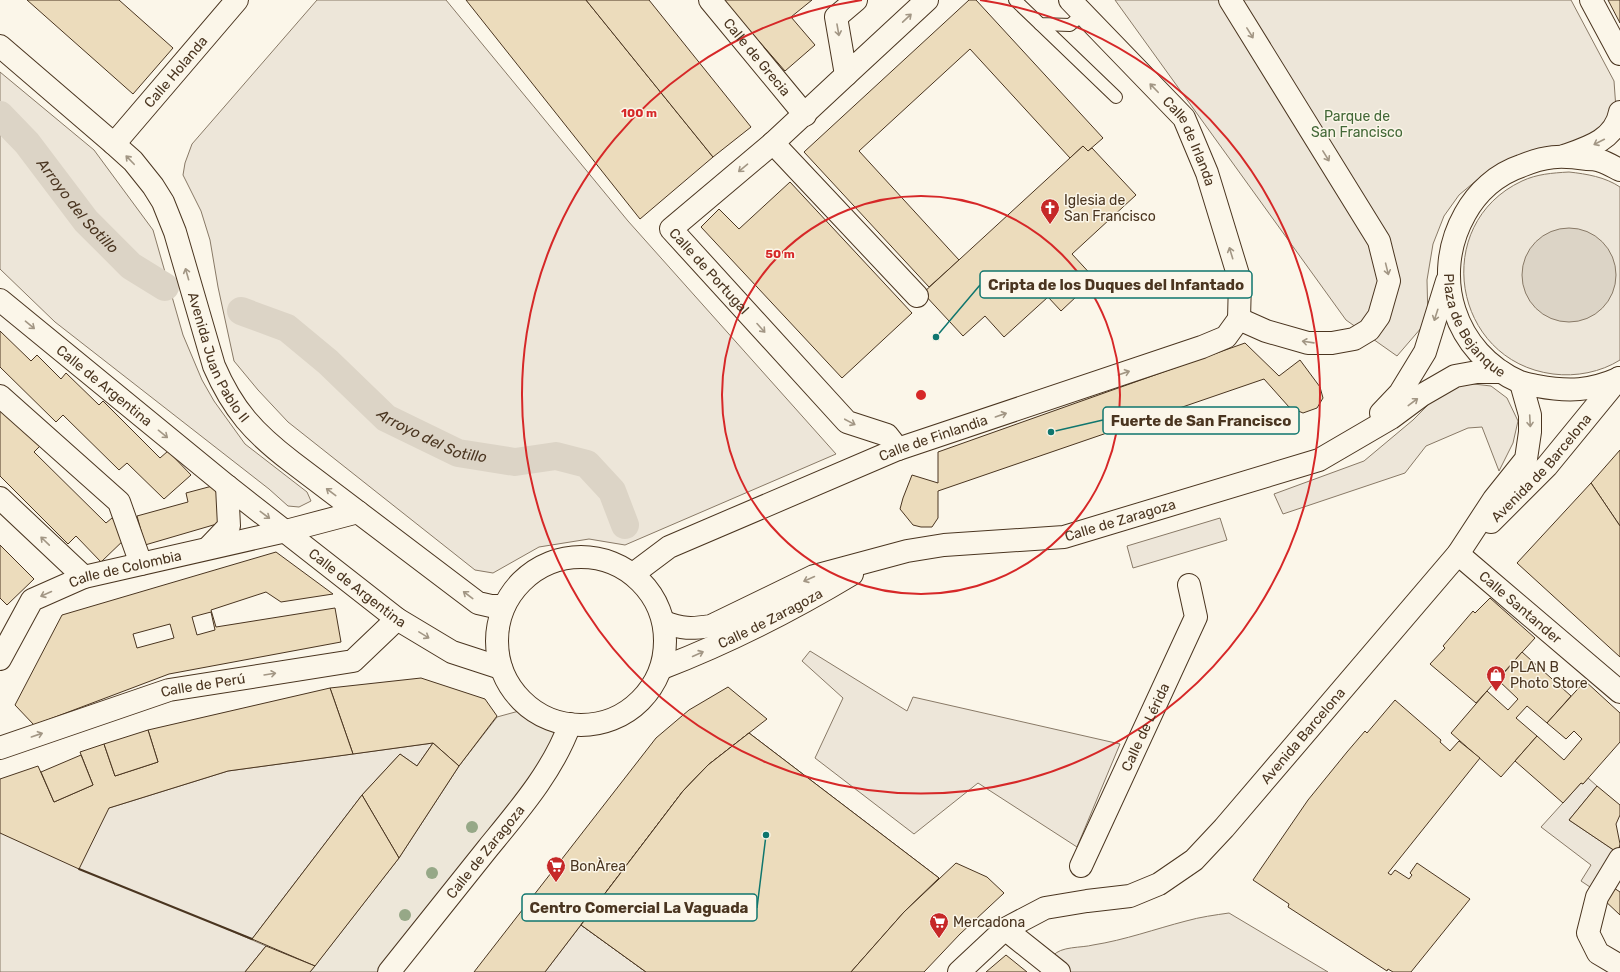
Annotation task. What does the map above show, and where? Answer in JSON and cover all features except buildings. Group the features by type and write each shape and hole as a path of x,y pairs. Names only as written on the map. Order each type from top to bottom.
{"street":[{"name":"Calle Holanda","path":"114,144 237,0"},
{"name":"Calle de Grecia","path":"710,0 804,115"},
{"path":"846,75 836,17 856,0"},
{"name":"Calle de Portugal","path":"898,450 887,435 847,422 671,229 773,143 927,0"},
{"path":"1230,0 1379,241 1390,280 1380,316 1369,330 1354,339 1332,343 1308,343 1266,331 1239,319"},
{"path":"1591,0 1620,54"},
{"name":"Calle de Irlanda","path":"1076,7 1184,118 1207,174 1240,281 1239,319"},
{"name":"Avenida Juan Pablo II","path":"0,46 133,162 163,202 170,217 214,366 232,401 255,431 266,442 478,603 491,606 504,606"},
{"path":"1564,156 1606,138 1619,120 1620,112"},
{"path":"773,143 917,296"},
{"name":"Plaza de Bejanque","path":"1620,170 1600,160 1564,156 1537,159 1512,169 1489,184 1471,204 1457,228 1450,252 1448,278 1453,306 1463,331 1480,354 1501,372 1521,383 1559,390 1590,388 1620,378"},
{"name":"Calle de Zaragoza","path":"1357,437 1400,393 1425,352 1448,278"},
{"name":"Calle de Argentina","path":"0,300 227,486 397,619 452,652 502,668"},
{"name":"Calle de Finlandia","path":"633,574 669,547 898,450 1202,347 1226,337 1239,319"},
{"name":"Calle de Zaragoza","path":"664,622 680,628 699,628 711,626 814,576 907,551 944,545 1064,537 1319,460 1391,418 1422,395 1455,376 1477,372 1501,372"},
{"name":"Avenida de Barcelona","path":"1458,554 1548,466 1620,378"},
{"name":"Avenida Barcelona","path":"959,972 1005,929 1045,908 1130,896 1159,884 1194,860 1224,828 1458,554 1494,499 1526,459 1530,432 1530,415 1521,383"},
{"path":"0,396 119,502 141,564"},
{"path":"208,548 229,526 227,486"},
{"path":"0,498 84,577"},
{"name":"Calle de Colombia","path":"0,659 32,600 84,577 286,531 358,512"},
{"name":"Calle Santander","path":"1458,554 1620,692"},
{"path":"588,557 612,562 633,574 647,588 654,598 664,622 666,645 662,668 651,689 635,706 622,714 615,718 593,724 570,724 547,718 527,706 512,689 502,668 497,648 498,629 504,606 517,586 539,568 565,559 588,557"},
{"name":"Calle de Zaragoza","path":"662,668 698,654 812,598 874,561"},
{"name":"Calle de Lérida","path":"1081,866 1196,617 1189,585"},
{"name":"Calle de Perú","path":"0,748 169,690 354,661 397,619"},
{"name":"Calle de Zaragoza","path":"389,972 522,805 553,762 563,743 570,724"},
{"path":"1620,859 1597,897 1588,933 1598,953 1620,966"},
{"path":"1005,929 1059,972"}],"lane":[{"path":"1015,0 1116,97"},
{"path":"1040,24 1070,26 1076,7"}],"green space":[{"path":"317,0 446,0 628,221 836,454 625,545 589,539 539,547 493,573 475,570 288,422 258,390 234,361 218,287 210,240 201,211 183,175 185,163 192,144"},
{"name":"Parque de San Francisco","path":"1115,0 1571,0 1614,81 1616,109 1590,138 1522,156 1484,174 1459,195 1444,216 1433,244 1427,280 1428,320 1397,356 1346,320"},
{"path":"0,72 94,150 153,230 183,335 202,380 214,401 245,444 307,492 311,501 299,507 288,506 269,489 55,322 0,269"},
{"path":"1569,172 1596,176 1620,187 1620,360 1605,368 1588,373 1562,375 1553,374 1519,364 1493,344 1475,319 1465,289 1465,258 1474,227 1493,201 1522,181 1545,174"},
{"path":"1465,383 1491,386 1507,398 1518,421 1513,443 1499,471 1482,427 1468,428 1426,446 1405,473 1283,514 1274,494 1364,461 1413,420 1432,401"},
{"path":"1220,518 1227,540 1133,568 1127,546"},
{"path":"810,651 907,711 913,697 1120,744 1077,847 978,783 914,834 815,758 843,698 802,661"},
{"path":"433,743 417,766 400,754 362,795 252,939 220,926 266,946 245,972 0,972 0,833 109,808 228,771"},
{"path":"1588,778 1597,786 1569,820 1618,853 1593,889 1581,881 1591,865 1541,827 1581,783 1583,784"},
{"path":"1229,913 1328,972 1068,972 1053,956 1061,950 1105,943 1191,920"},
{"path":"581,925 646,972 545,972"}],"shaded area":[{"path":"1569,228 1587,232 1602,242 1612,257 1616,275 1612,293 1602,308 1587,318 1569,322 1551,318 1536,308 1526,293 1522,275 1526,257 1536,242 1551,232"},
{"path":"530,708 547,718 570,724 389,972 310,972 399,858 459,766 497,717"}],"waterway":[{"name":"Arroyo del Sotillo","path":"0,115 27,143 86,221 131,266 165,287"},
{"name":"Arroyo del Sotillo","path":"241,311 287,328 328,362 386,418 458,453 515,462 556,456 587,464 612,491 625,525"}],"wall":[{"path":"79,869 252,939"}],"place":[{"name":"Iglesia de San Francisco","path":"1050,225"},
{"name":"Cripta de los Duques del Infantado","path":"936,337"},
{"name":"Fuerte de San Francisco","path":"1051,432"},
{"name":"PLAN B Photo Store","path":"1496,692"},
{"name":"Centro Comercial La Vaguada","path":"766,835"},
{"name":"BonÀrea","path":"556,883"},
{"name":"Mercadona","path":"939,939"}]}
